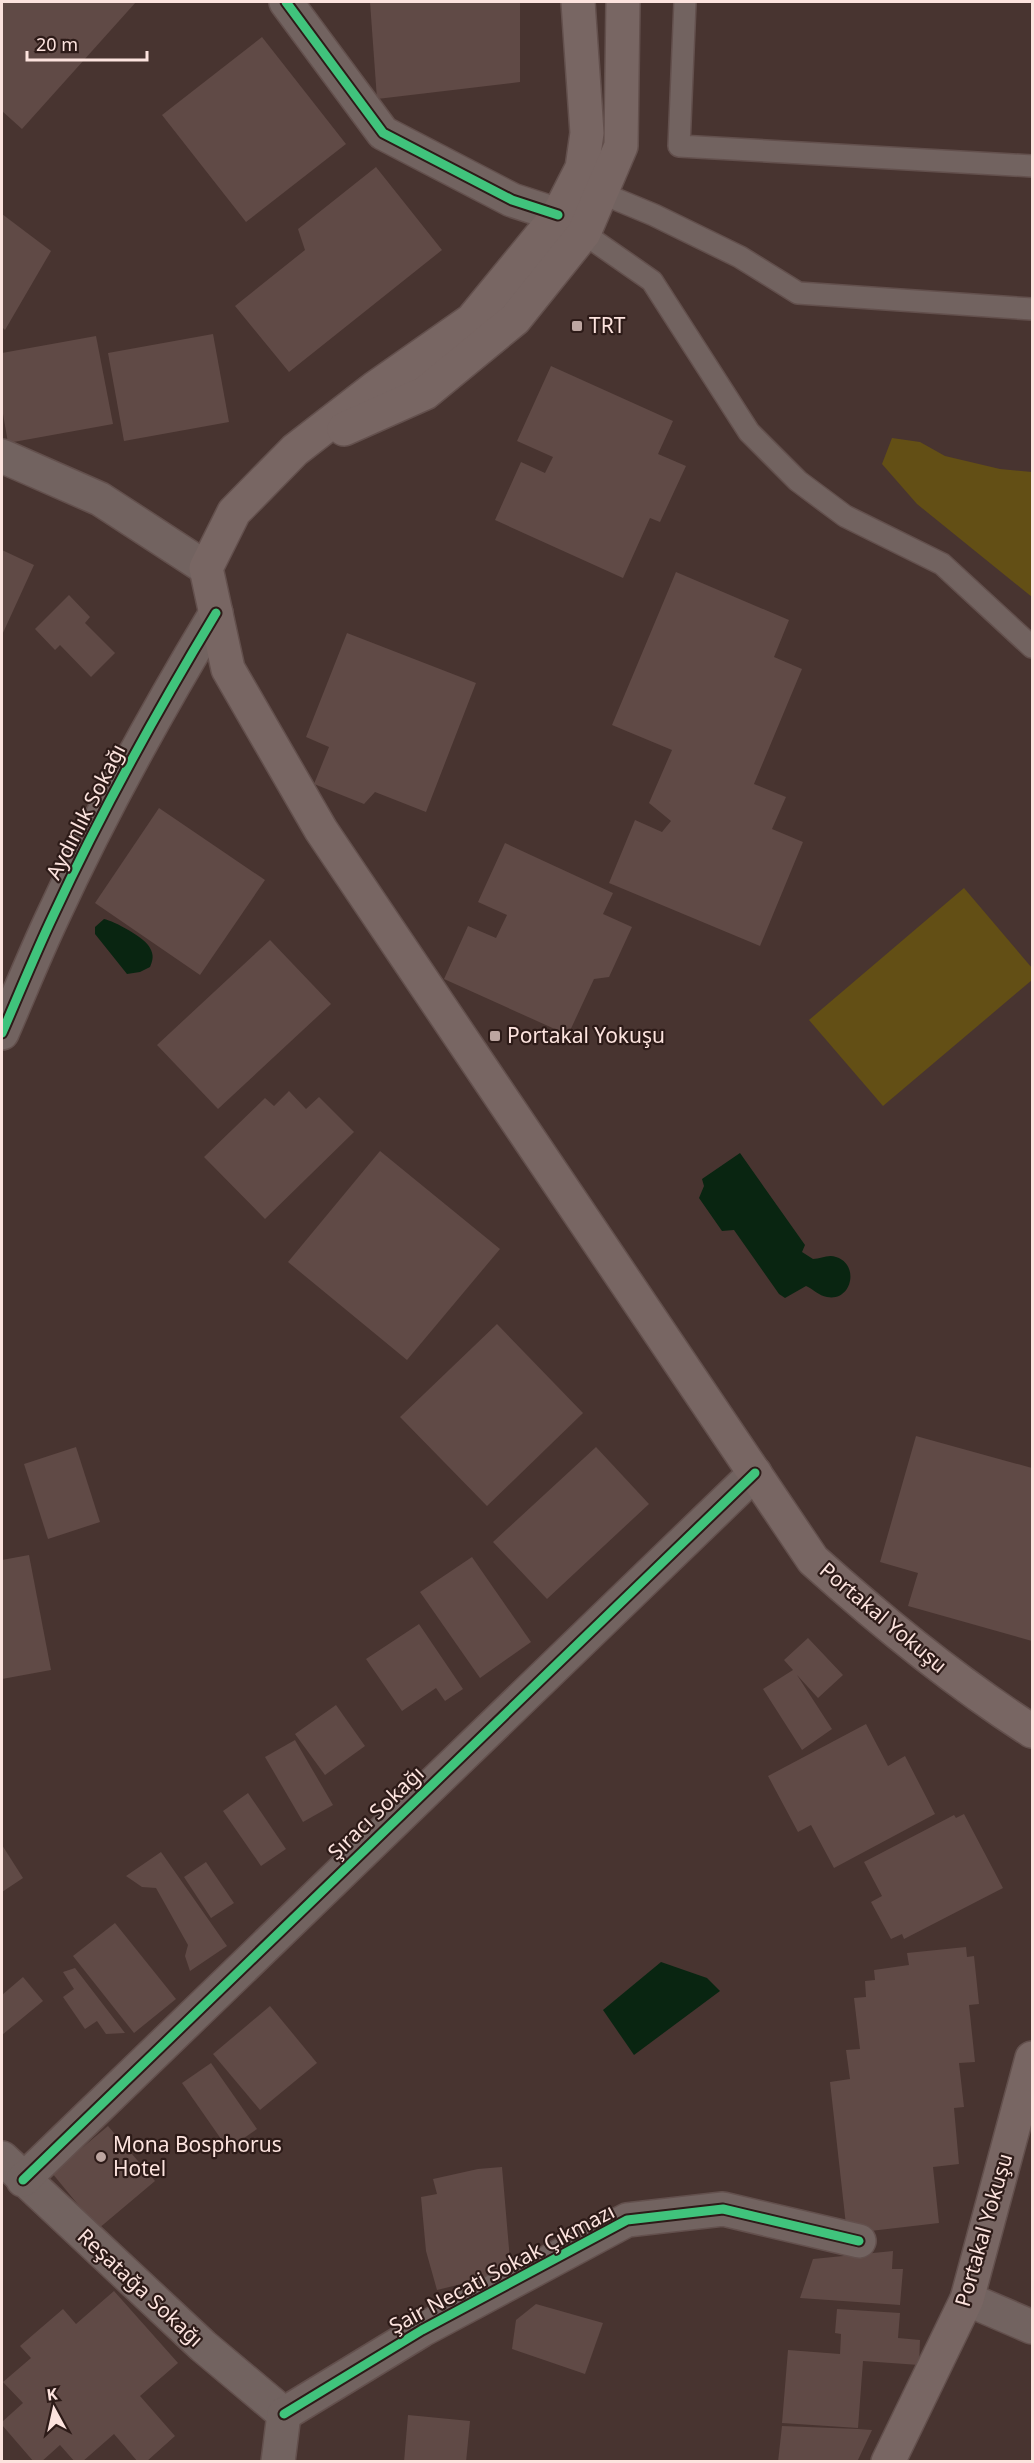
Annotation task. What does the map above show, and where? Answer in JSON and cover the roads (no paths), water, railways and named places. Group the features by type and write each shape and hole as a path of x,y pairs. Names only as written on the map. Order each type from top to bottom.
{"main road":[{"path":"571,224 587,133 578,2"},
{"path":"206,568 234,512 295,450 425,393 515,319 571,224 601,193 621,146 623,2"},
{"name":"Portakal Yokuşu","path":"206,568 228,669 321,830 813,1560 874,1616 987,1702 1032,1731"},
{"name":"Portakal Yokuşu","path":"888,2462 967,2299 1032,2058"}],"street":[{"path":"286,2 382,133 512,200 571,224"},
{"path":"2,456 100,499 206,568"},
{"name":"Aydınlık Sokağı","path":"2,1034 53,916 103,816 170,689 216,613"},
{"name":"Şıracı Sokağı","path":"12,2169 755,1473"},
{"name":"Reşatağa Sokağı","path":"12,2169 203,2346 284,2414"},
{"name":"Şair Necati Sokak Çıkmazı","path":"284,2414 422,2330 627,2220 723,2209 859,2241"},
{"path":"967,2299 1032,2327"},
{"path":"278,2462 284,2414"}],"lane":[{"path":"685,2 679,146 1032,165"},
{"path":"601,193 654,215 741,257 798,293 1032,309"},
{"path":"571,224 652,281 749,432 798,481 845,516 942,564 1032,647"}],"place":[{"name":"TRT","path":"577,326"},
{"name":"Portakal Yokuşu","path":"495,1036"},
{"name":"Mona Bosphorus Hotel","path":"101,2157"}]}
